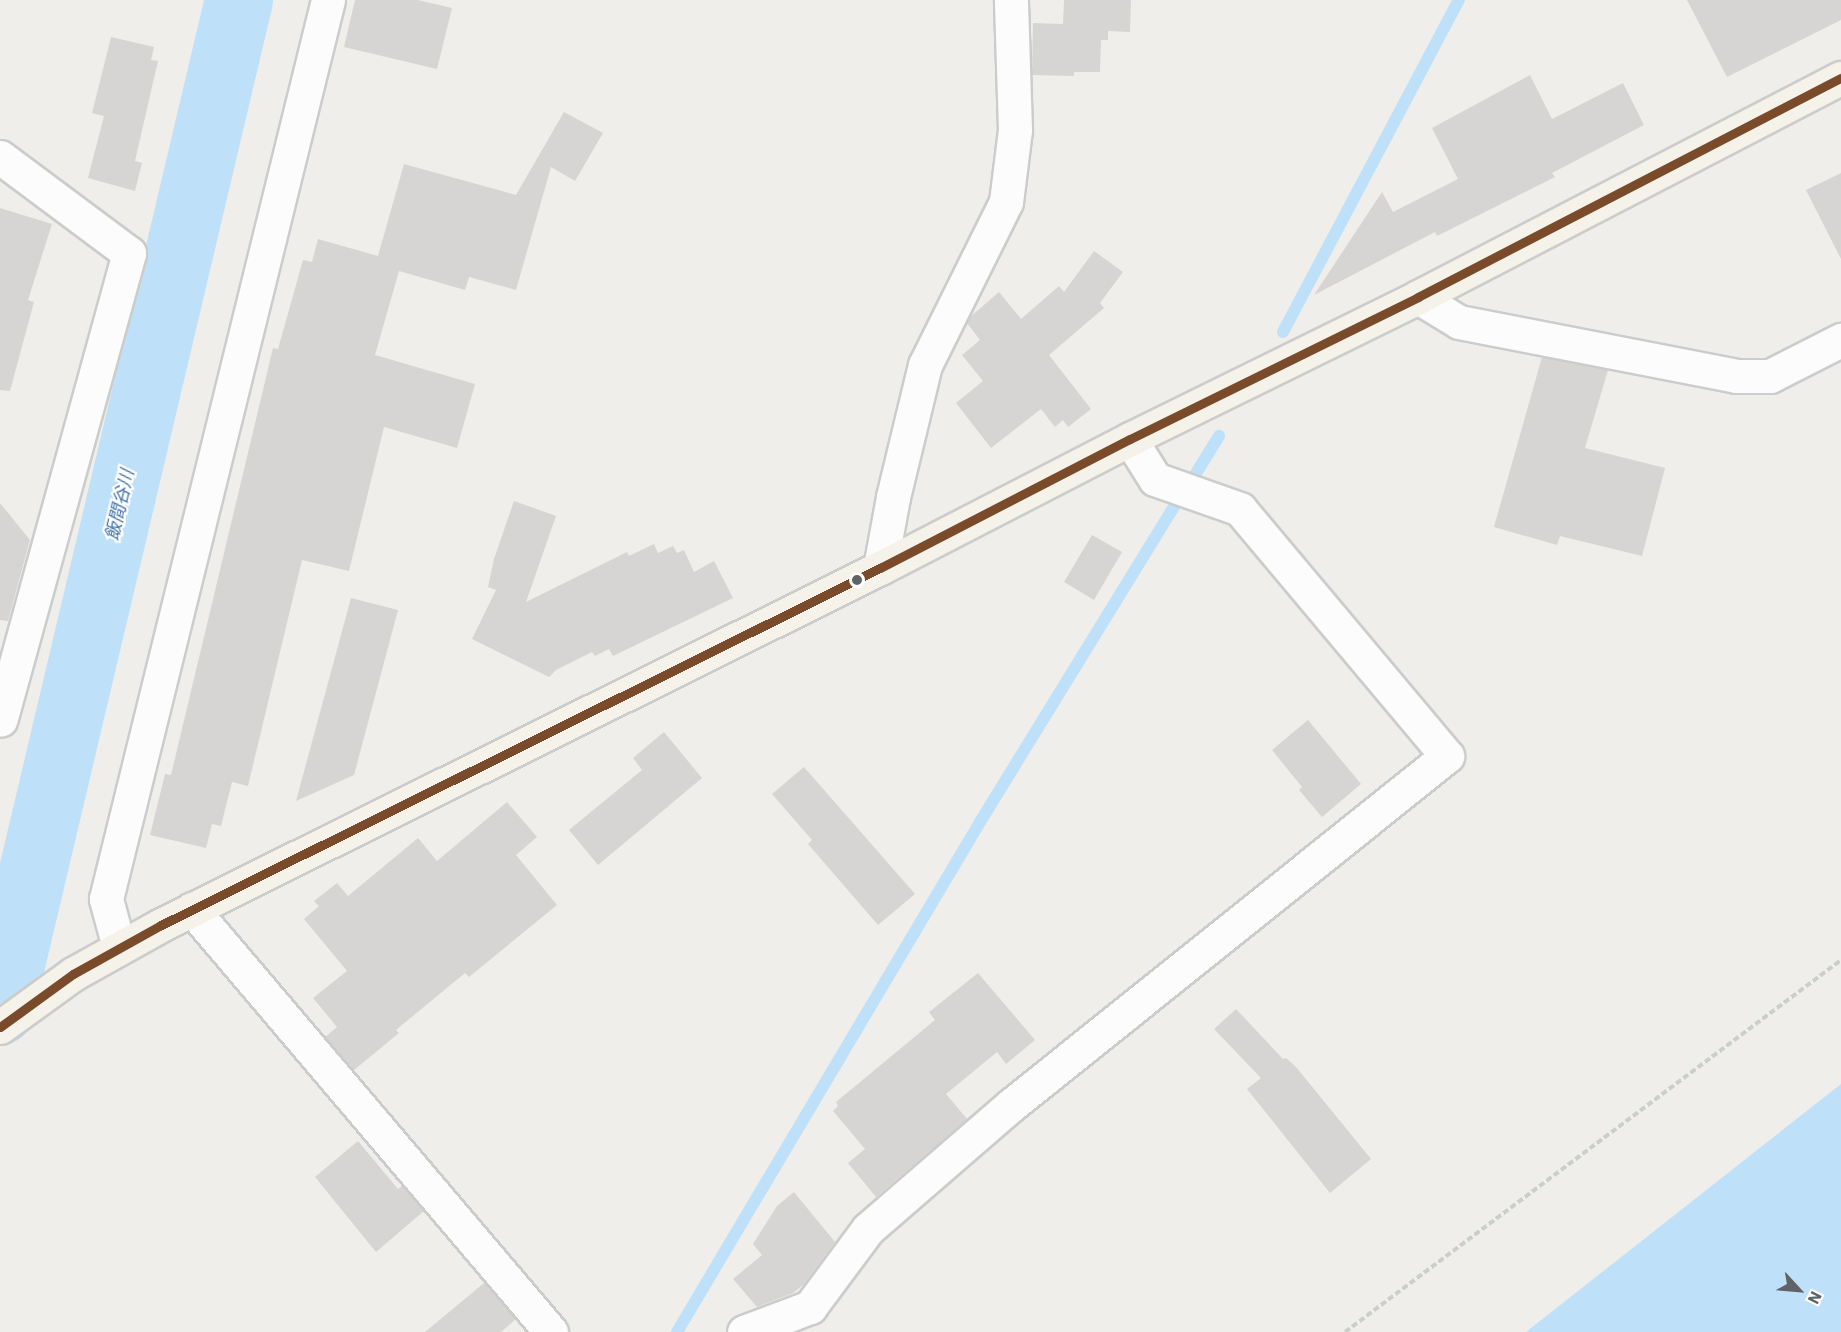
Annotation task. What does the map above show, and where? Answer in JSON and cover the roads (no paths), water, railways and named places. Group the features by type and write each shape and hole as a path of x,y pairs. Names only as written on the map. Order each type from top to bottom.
{"main road":[{"path":"0,1027 73,974 192,909 880,568 1130,439 1418,297 1841,78"}],"street":[{"path":"119,947 106,899 328,0"},
{"path":"880,568 893,497 926,365 1006,202 1015,130 1011,0"},
{"path":"0,157 129,253 0,720"},
{"path":"1418,297 1459,322 1736,376 1770,376 1841,340"},
{"path":"744,1332 810,1307 868,1229 1010,1106 1448,756 1240,509 1155,479 1130,439"},
{"path":"192,909 551,1332"}],"water":[{"path":"1841,1084 1841,1332 1526,1332"}],"waterway":[{"name":"飯間谷川","path":"0,1011 239,0"},
{"path":"1283,332 1459,0"},
{"path":"1195,475 1219,436"},
{"path":"677,1332 980,822 1177,502"}]}
